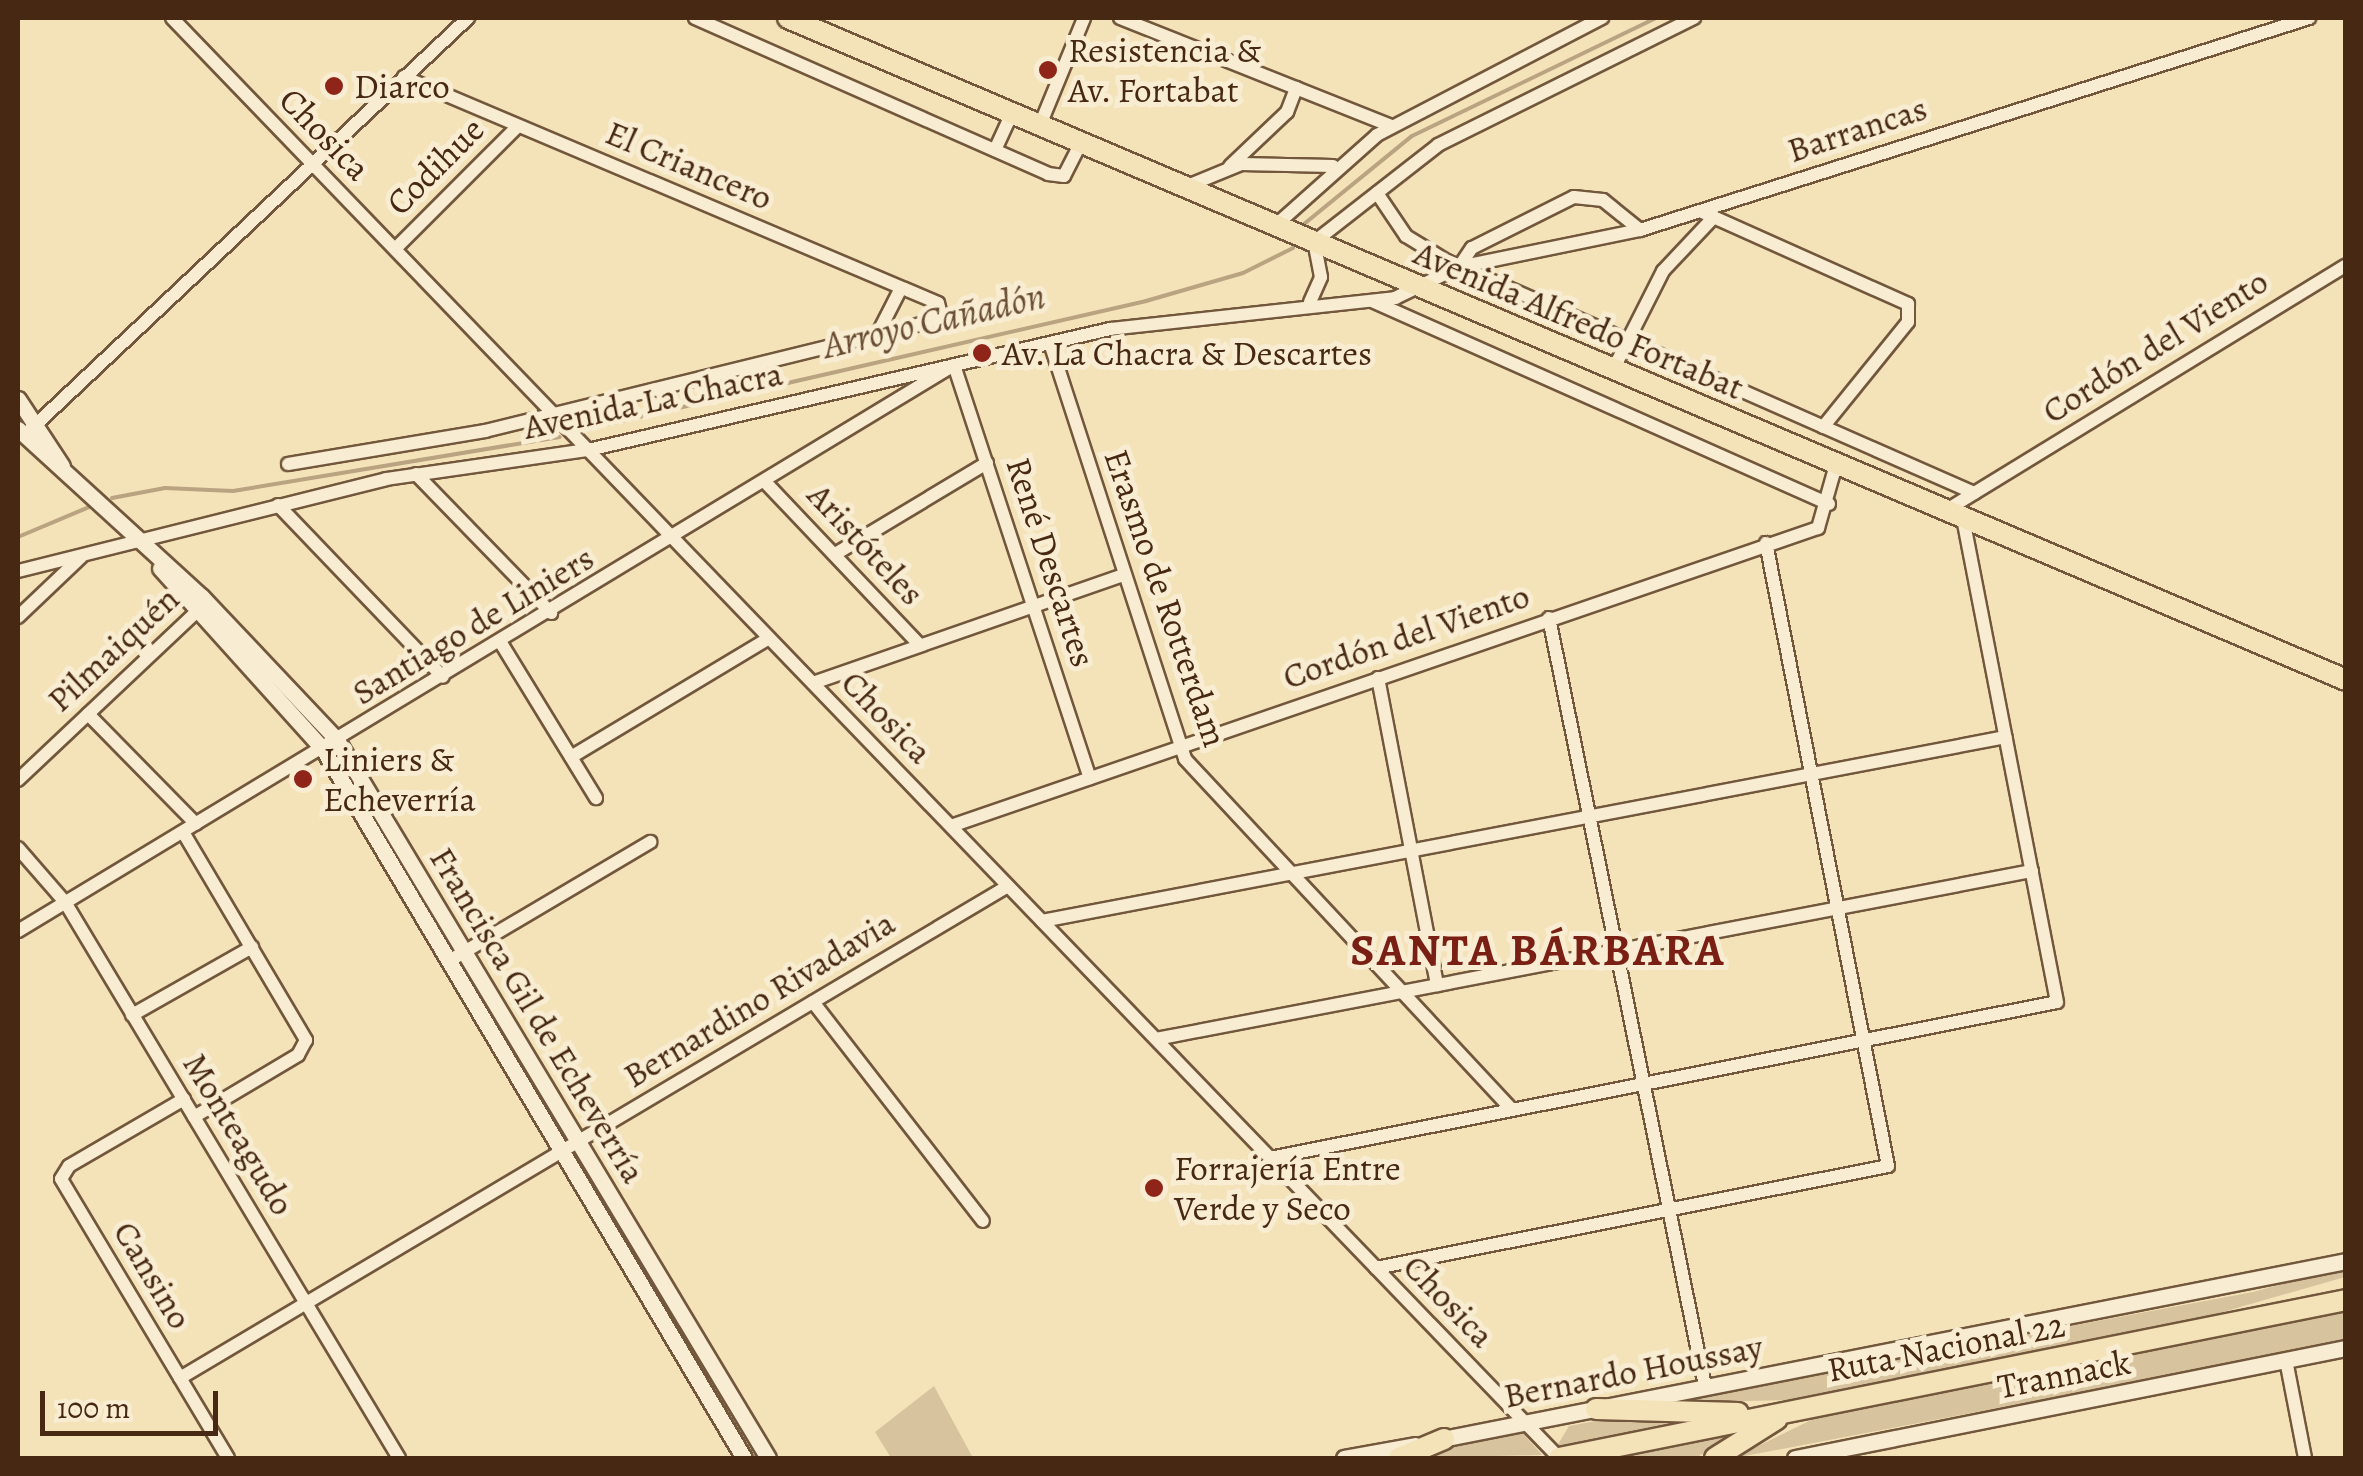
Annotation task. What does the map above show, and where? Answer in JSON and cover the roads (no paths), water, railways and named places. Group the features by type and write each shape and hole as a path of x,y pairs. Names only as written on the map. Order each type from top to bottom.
{"main road":[{"name":"Avenida Alfredo Fortabat","path":"788,18 2346,680"},
{"path":"2263,1317 2346,1286"},
{"name":"Ruta Nacional 22","path":"1559,1458 2346,1300"},
{"path":"1596,1408 1801,1409"},
{"path":"1716,1458 1801,1409"},
{"path":"1398,1458 1444,1439"}],"street":[{"name":"Chosica","path":"172,18 1559,1458"},
{"path":"21,433 38,422 468,18"},
{"path":"695,18 994,150 1064,176 1081,142"},
{"path":"1040,125 1084,18"},
{"path":"1120,18 1392,126"},
{"path":"1276,225 1333,166 1392,126 1602,18"},
{"path":"1310,302 1321,276 1314,242 1450,137 1694,18"},
{"name":"Barrancas","path":"1422,288 1459,267 1640,230 2309,18"},
{"name":"El Criancero","path":"404,77 901,288 943,314"},
{"path":"1184,187 1230,166 1287,112 1296,88"},
{"path":"994,150 1012,113"},
{"name":"Codihue","path":"395,249 518,126"},
{"path":"1230,166 1333,166"},
{"path":"1376,192 1406,236 1459,267 1974,493"},
{"path":"1459,267 1472,248 1574,198 1603,200 1640,230"},
{"path":"1700,211 1908,304 1908,322 1823,427"},
{"path":"1614,370 1663,272 1713,218"},
{"name":"Cordón del Viento","path":"1954,514 1974,493 2346,265"},
{"path":"875,339 901,288"},
{"name":"Avenida La Chacra","path":"18,571 416,474 588,450 1050,343 1310,302 1372,301 1422,288"},
{"path":"1372,301 1829,504 1836,465"},
{"name":"Avenida La Chacra","path":"288,464 554,415 875,339 943,314"},
{"name":"Erasmo de Rotterdam","path":"1050,343 1179,747 1288,874 1512,1110"},
{"name":"René Descartes","path":"954,365 1090,778"},
{"name":"Santiago de Liniers","path":"18,931 768,484 954,365"},
{"name":"Francisca Gil de Echeverría","path":"18,400 38,422 66,474"},
{"name":"Francisca Gil de Echeverría","path":"21,433 140,540 323,749 744,1458"},
{"path":"837,554 987,463"},
{"path":"416,474 551,613"},
{"name":"Aristóteles","path":"768,484 920,645"},
{"name":"Cordón del Viento","path":"951,826 1818,528 1829,504"},
{"path":"278,506 443,677"},
{"path":"1270,1158 2057,1002 2006,736 1954,514"},
{"path":"1376,1268 1888,1166 1766,543"},
{"path":"18,617 84,554"},
{"path":"812,683 1124,575"},
{"name":"Francisca Gil de Echeverría","path":"201,608 338,740 768,1458"},
{"name":"Pilmaiquén","path":"18,780 201,608"},
{"path":"1548,618 1704,1386"},
{"path":"571,757 769,638"},
{"path":"501,643 596,798"},
{"path":"1378,678 1437,985"},
{"path":"88,714 196,824"},
{"path":"1042,921 2006,736"},
{"path":"183,832 306,1044 194,1118"},
{"path":"449,961 650,842"},
{"name":"Monteagudo","path":"18,848 65,902 400,1458"},
{"path":"1156,1039 2032,871"},
{"name":"Bernardino Rivadavia","path":"180,1378 1008,886"},
{"path":"132,1014 252,947"},
{"path":"813,1002 983,1221"},
{"name":"Cansino","path":"184,1099 62,1173 228,1458"},
{"name":"Bernardo Houssay","path":"1344,1458 2346,1261"},
{"name":"Trannack","path":"1795,1458 2346,1348"},
{"path":"2286,1360 2305,1458"}],"waterway":[{"name":"Arroyo Cañadón","path":"1304,224 1412,136 1656,18"},
{"name":"Arroyo Cañadón","path":"582,430 1146,301 1243,273 1293,248"},
{"name":"Arroyo Cañadón","path":"112,498 165,488 233,491 560,437"},
{"name":"Arroyo Cañadón","path":"18,537 89,507"}],"place":[{"name":"Resistencia & Av. Fortabat","path":"1048,70"},
{"name":"Diarco","path":"334,86"},
{"name":"Av. La Chacra & Descartes","path":"982,353"},
{"name":"Liniers & Echeverría","path":"303,779"},
{"name":"Forrajería Entre Verde y Seco","path":"1154,1188"}],"district":[{"name":"SANTA BÁRBARA","path":"1538,951"}]}
